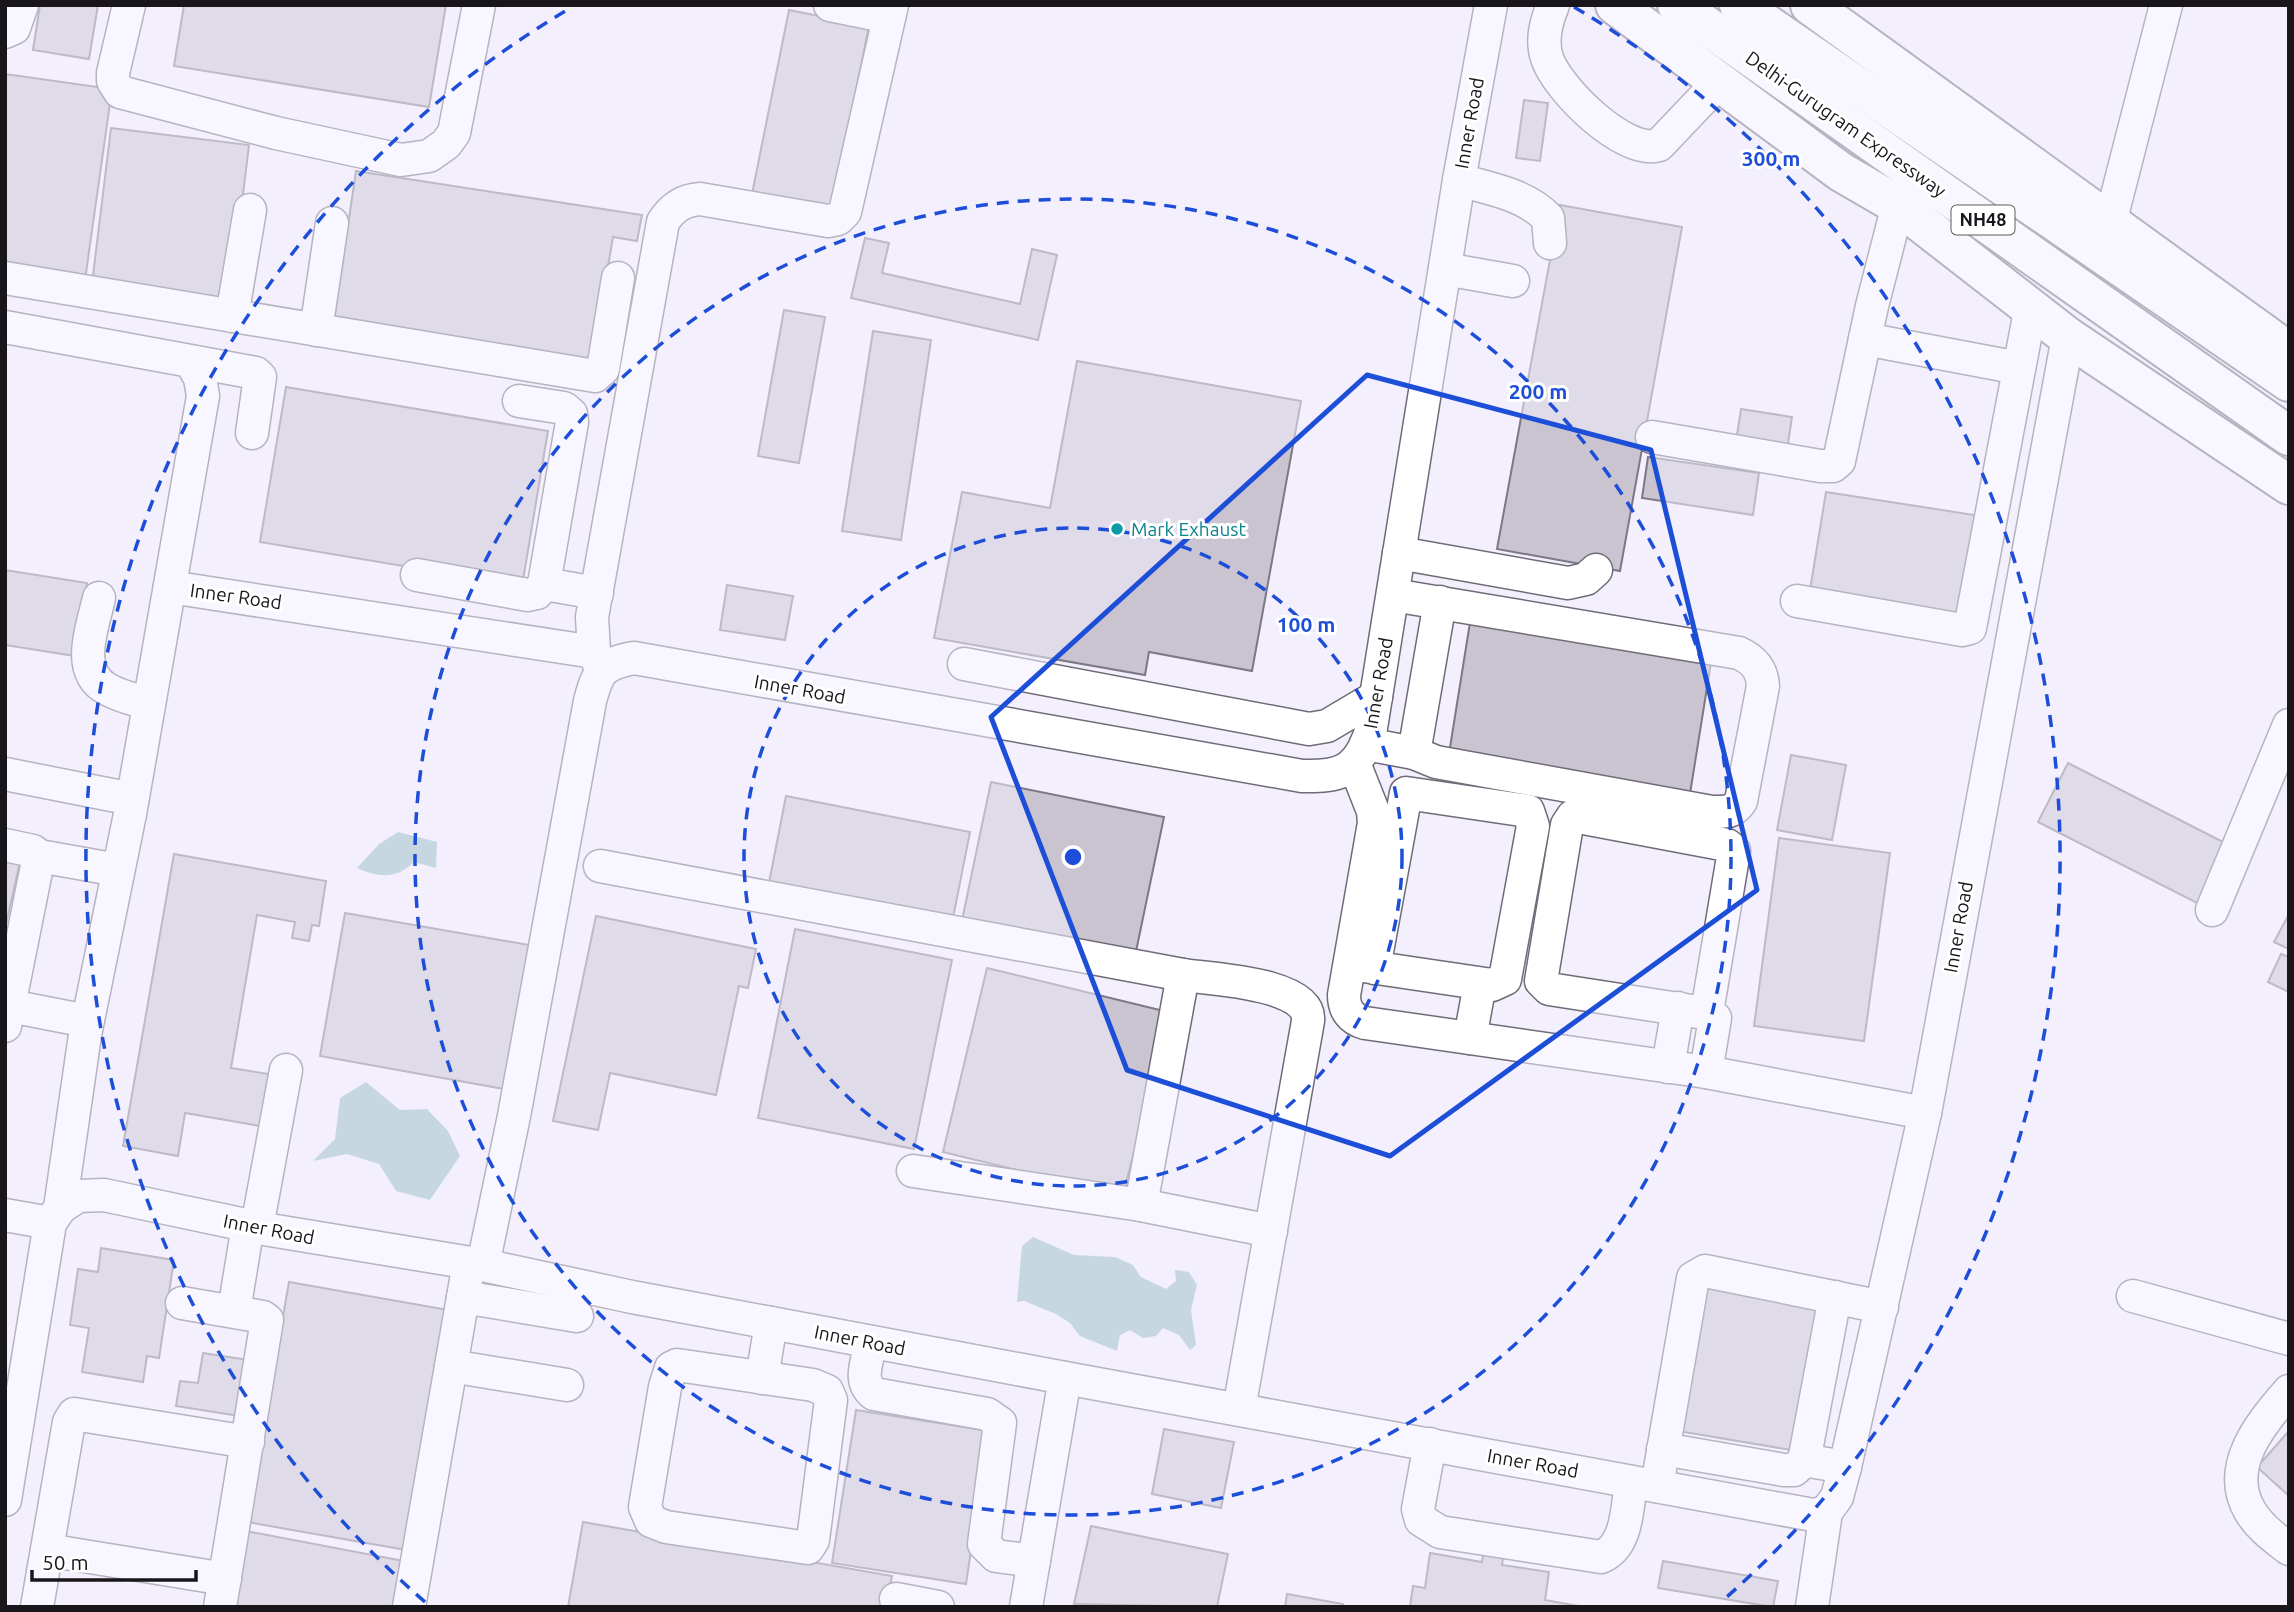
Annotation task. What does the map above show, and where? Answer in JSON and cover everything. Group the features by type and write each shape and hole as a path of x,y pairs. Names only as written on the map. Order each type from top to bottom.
{"main road":[{"path":"1615,5 1841,172 1898,205 2068,337 2289,485"},
{"name":"Delhi-Gurugram Expressway","path":"1678,5 2289,436"},
{"name":"Delhi-Gurugram Expressway","path":"1740,5 2289,383"},
{"path":"1810,5 2289,352"}],"street":[{"path":"5,32 14,28 22,5"},
{"path":"129,5 113,74 113,81 120,92 276,133 401,160 429,156 446,144 454,133 479,5"},
{"path":"409,1607 463,1297 476,1264 514,1116 598,660 592,617 663,222 669,212 686,200 700,199 828,220 838,219 845,212 890,11 830,5"},
{"name":"Inner Road","path":"170,587 612,663 634,658 1302,776 1334,776 1360,754 1376,697 1459,180 1491,5"},
{"path":"1553,5 1544,33 1544,48 1559,80 1584,108 1635,146 1659,145 1718,83"},
{"path":"2110,223 2166,5"},
{"path":"1459,180 1521,198 1536,206 1548,218 1550,243"},
{"path":"1652,437 1833,466 1842,453 1865,339 1898,205"},
{"path":"232,316 250,210"},
{"path":"316,330 332,223"},
{"path":"1445,269 1513,281"},
{"path":"5,278 595,376 603,369 618,278"},
{"path":"1970,628 2031,306"},
{"path":"5,327 256,373 260,377 252,433"},
{"name":"Inner Road","path":"1812,1607 1826,1512 1837,1497 1845,1467 1925,1113 2068,337"},
{"path":"1865,339 2019,368"},
{"path":"5,1500 11,1432 55,1216 87,1021 132,799 204,390 191,362"},
{"path":"600,374 629,412"},
{"path":"417,575 528,595 537,593 544,584 571,431 571,414 564,408 519,401"},
{"path":"559,499 612,508"},
{"path":"1399,553 1568,583 1586,579 1595,570"},
{"path":"544,584 597,593"},
{"path":"1385,839 1373,811 1360,754 1414,753 1436,762 1712,812 1735,810 1741,801 1763,686 1763,676 1755,663 1739,653 1393,595"},
{"path":"99,598 87,654 90,669 107,689 149,704"},
{"path":"1797,601 1962,630 1970,628 2012,635"},
{"path":"1414,753 1440,602"},
{"path":"964,664 1309,729 1327,726 1376,697"},
{"path":"2212,910 2289,726"},
{"path":"5,774 132,799"},
{"path":"1362,966 1480,984 1492,985 1505,979 1532,816 1518,809 1410,792 1403,798 1385,839 1362,966 1344,1004 1352,1018 1365,1023 1706,1072 1925,1113"},
{"path":"1668,1067 1693,1010 1734,851 1727,845 1573,816 1567,825 1541,981 1549,989 1693,1010 1715,1018 1706,1072"},
{"path":"5,845 33,851 39,856 118,870"},
{"path":"39,856 8,1013 87,1021"},
{"path":"600,866 1183,975 1269,988 1302,1002 1308,1011 1308,1021 1239,1409"},
{"path":"1141,1205 1183,975"},
{"path":"1471,1038 1480,984"},
{"path":"233,1311 286,1070"},
{"path":"913,1171 1141,1205 1271,1231"},
{"name":"Inner Road","path":"55,1216 78,1196 104,1195 252,1226 476,1264 1065,1378 1813,1515 1826,1512"},
{"path":"5,1215 55,1216"},
{"path":"1430,1444 1419,1509 1421,1520 1440,1532 1601,1557 1611,1553 1618,1544 1644,1484 1664,1449 1693,1278 1699,1272 1705,1271 1882,1307"},
{"path":"2133,1296 2289,1339"},
{"path":"463,1297 577,1316"},
{"path":"1664,1449 1794,1470 1805,1459 1835,1297"},
{"path":"47,1550 223,1593 268,1324 263,1317 182,1303"},
{"path":"762,1378 771,1323"},
{"path":"872,1342 863,1381 866,1388 874,1394 987,1414 1000,1423 984,1544 996,1556 1034,1562"},
{"path":"682,1365 762,1378 813,1385 822,1388 829,1395 812,1544 802,1549 658,1525 650,1521 645,1507 664,1387 671,1368 682,1365"},
{"path":"451,1366 567,1385"},
{"path":"1026,1607 1065,1378"},
{"path":"2289,1391 2252,1439 2242,1485 2251,1513 2289,1549"},
{"path":"37,1607 69,1422 74,1414 248,1442"},
{"path":"1805,1459 1845,1467"},
{"path":"896,1599 938,1607"}],"highlighted area":[{"path":"1367,375 1651,450 1757,890 1390,1156 1127,1070 991,717"}],"shaded area":[{"path":"398,832 437,842 436,868 414,862 400,872 380,875 357,868 379,844"},
{"path":"366,1082 400,1110 427,1109 448,1131 460,1156 430,1200 396,1191 379,1164 347,1154 313,1161 335,1139 340,1098"},
{"path":"1033,1237 1074,1255 1115,1257 1133,1265 1141,1277 1166,1289 1176,1281 1175,1270 1189,1272 1197,1285 1191,1310 1196,1345 1190,1350 1179,1335 1163,1328 1156,1336 1143,1338 1130,1330 1120,1335 1117,1351 1080,1336 1070,1323 1056,1314 1024,1301 1017,1302 1022,1246"}],"building":[{"path":"40,5 98,5 89,59 33,50"},
{"path":"184,5 446,5 429,107 174,66"},
{"path":"789,10 869,26 832,209 752,194"},
{"path":"5,74 112,89 85,280 5,268"},
{"path":"1524,100 1548,103 1540,161 1516,158"},
{"path":"111,128 249,145 229,309 91,292"},
{"path":"356,171 642,215 637,241 613,237 592,361 334,320"},
{"path":"1560,205 1682,227 1620,571 1497,549"},
{"path":"865,238 889,243 882,273 1020,304 1032,249 1057,255 1038,340 851,298"},
{"path":"784,310 825,317 799,463 758,456"},
{"path":"873,331 931,340 901,540 842,531"},
{"name":"Mark Exhaust","path":"1077,361 1301,401 1252,671 1149,652 1145,675 934,638 962,492 1050,508"},
{"path":"286,387 548,431 522,586 260,542"},
{"path":"1741,409 1792,417 1787,450 1736,442"},
{"path":"1648,457 1759,473 1753,515 1642,498"},
{"path":"1826,492 1987,517 1971,621 1809,596"},
{"path":"5,570 87,583 75,656 5,645"},
{"path":"727,585 793,596 785,640 720,630"},
{"path":"1472,610 1713,650 1689,800 1448,760"},
{"path":"1791,755 1846,765 1832,840 1777,830"},
{"path":"2068,763 2229,845 2199,904 2038,822"},
{"path":"991,782 1164,817 1134,961 961,925"},
{"path":"786,796 970,832 951,928 767,893"},
{"path":"1779,838 1890,853 1864,1041 1754,1026"},
{"path":"5,850 22,853 5,929"},
{"path":"174,854 326,881 319,926 312,925 309,941 292,938 295,922 257,915 231,1068 275,1075 266,1127 185,1113 178,1156 123,1146"},
{"path":"345,913 529,945 504,1089 320,1056"},
{"path":"2289,914 2289,949 2274,942"},
{"path":"596,916 756,949 748,988 739,986 716,1095 610,1073 598,1130 553,1121"},
{"path":"795,929 952,960 914,1149 758,1118"},
{"path":"2281,954 2289,957 2289,992 2268,982"},
{"path":"987,968 1168,1012 1123,1196 943,1152"},
{"path":"101,1248 174,1260 159,1358 147,1356 143,1382 82,1372 89,1328 70,1325 78,1269 98,1272"},
{"path":"1697,1280 1827,1301 1803,1452 1672,1430"},
{"path":"289,1282 454,1311 412,1551 247,1522"},
{"path":"203,1353 255,1361 246,1417 176,1406 180,1381 198,1383"},
{"path":"856,1410 989,1431 966,1584 832,1563"},
{"path":"1164,1429 1234,1442 1221,1508 1152,1494"},
{"path":"2289,1431 2289,1496 2257,1467"},
{"path":"583,1522 892,1576 887,1601 917,1607 568,1607"},
{"path":"1091,1526 1228,1554 1217,1607 1074,1604"},
{"path":"246,1531 409,1562 400,1607 231,1607"},
{"path":"1484,1549 1504,1552 1502,1565 1549,1572 1545,1600 1584,1607 1410,1607 1413,1586 1425,1588 1430,1553 1482,1562"},
{"path":"1663,1561 1778,1581 1773,1607 1658,1588"},
{"path":"1287,1594 1343,1604 1343,1607 1285,1607"}],"place":[{"name":"Mark Exhaust","path":"1117,529"}]}
